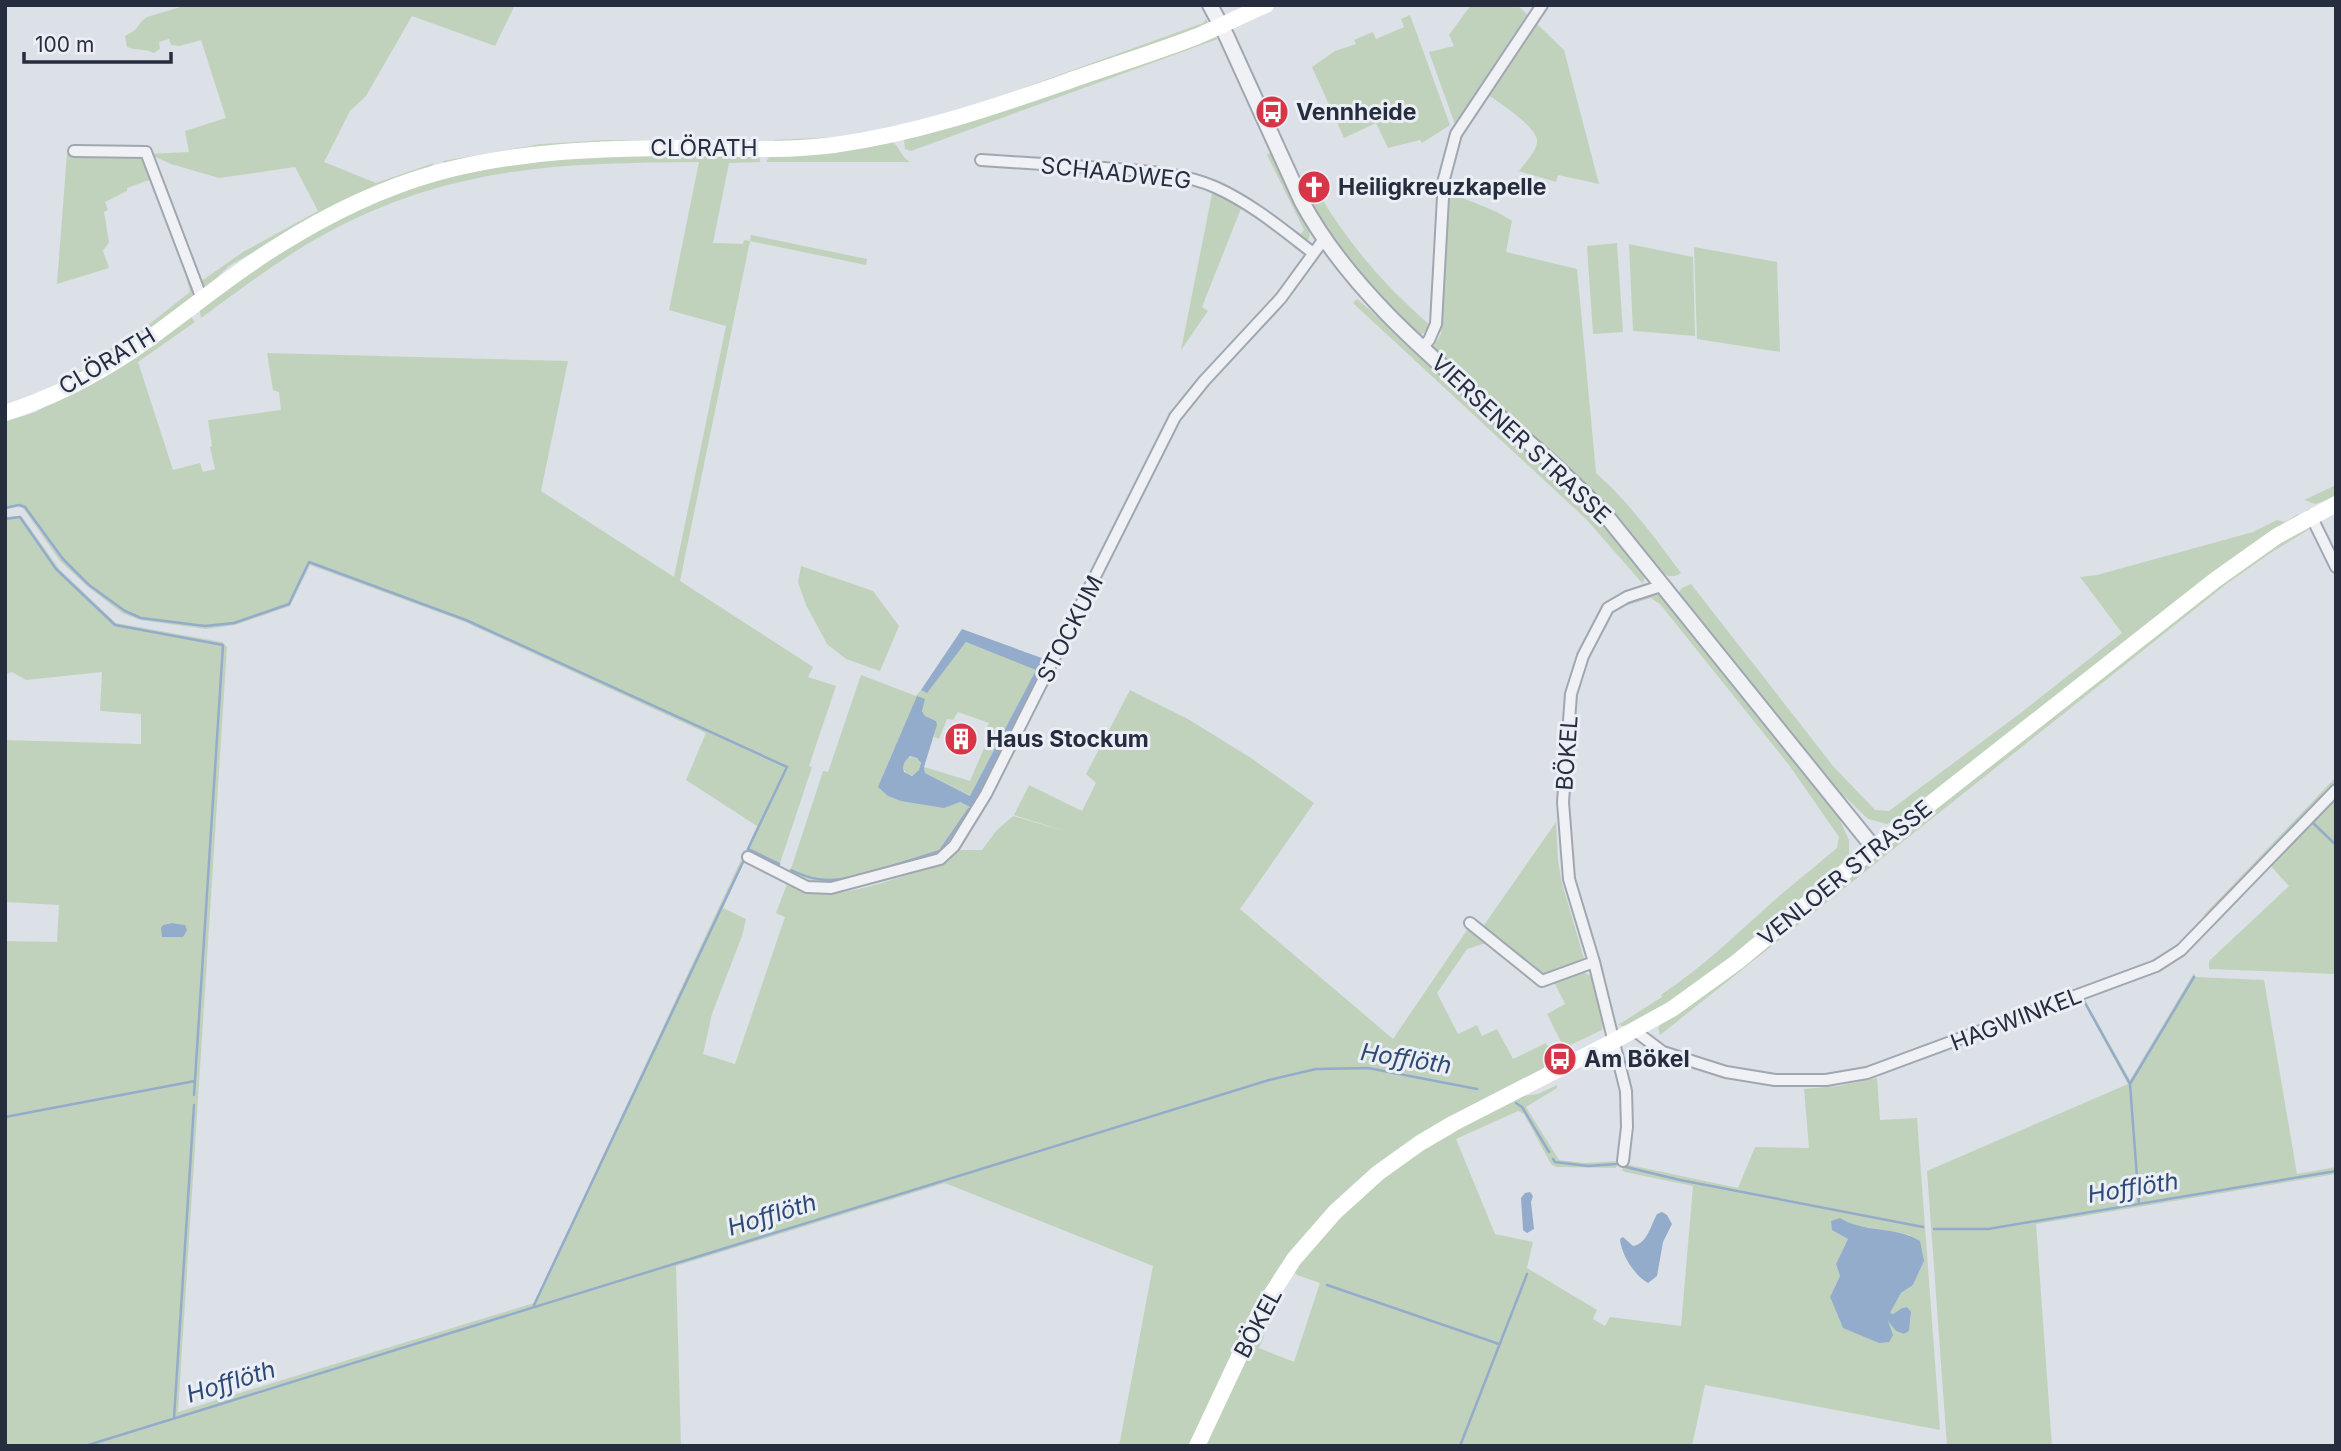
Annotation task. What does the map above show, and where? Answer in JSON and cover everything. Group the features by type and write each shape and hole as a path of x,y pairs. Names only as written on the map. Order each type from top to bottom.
{"main road":[{"path":"1222,26 1266,5"},
{"name":"CLÖRATH","path":"5,414 78,382 130,352 275,247 379,192 434,173 497,158 551,152 627,148 767,149 832,145 896,134 970,116 1222,26"},
{"name":"VENLOER STRASSE","path":"1335,1212 1378,1173 1420,1143 1513,1091 1635,1031 1671,1009 1737,962 1874,848 2214,580 2277,536 2336,504"},
{"name":"BÖKEL","path":"1197,1446 1260,1312 1294,1259 1335,1212"}],"street":[{"name":"VIERSENER STRASSE","path":"1210,5 1293,184 1324,239 1365,290 1423,347 1590,498 1664,585 1874,848"},
{"path":"1423,347 1436,324 1444,179 1456,134 1542,5"},
{"path":"74,151 146,152 202,299"},
{"name":"SCHAADWEG","path":"981,160 1140,171 1197,180 1248,205 1313,253"},
{"name":"STOCKUM","path":"748,857 807,887 831,888 940,859 954,846 992,782 1175,417 1203,381 1281,298 1324,239"},
{"path":"2311,516 2336,566"},
{"name":"BÖKEL","path":"1623,1161 1627,1139 1627,1104 1594,962 1569,879 1563,802 1571,694 1583,656 1608,608 1626,597 1664,585"},
{"name":"HAGWINKEL","path":"1635,1031 1663,1052 1726,1072 1775,1080 1826,1080 1867,1073 1892,1065 2168,960 2181,950 2336,790"},
{"path":"1470,923 1542,981 1594,962"}],"green space":[{"path":"187,5 515,5 495,46 412,16 366,96 350,111 324,162 376,183 434,163 429,169 248,255 229,266 207,287 200,282 243,252 318,211 295,167 219,178 171,164 149,154 189,152 185,131 226,118 201,40 180,46 171,45 169,39 159,42 160,49 154,53 127,47 125,36 147,17"},
{"path":"1471,5 1517,5 1529,16 1456,127 1429,52 1454,46 1449,35"},
{"path":"1410,15 1450,125 1422,143 1420,140 1388,148 1376,123 1344,138 1312,67 1335,51 1356,44 1354,40 1373,32 1376,39 1404,27 1401,19"},
{"path":"1206,19 1209,25 985,106 881,134 776,145 773,140 871,132 956,112 1203,23"},
{"path":"1535,22 1564,50 1599,184 1558,175 1556,182 1519,171 1534,150 1536,137 1526,123 1487,94"},
{"path":"1215,37 1218,39 911,151 905,149 904,140 907,137"},
{"path":"606,140 760,141 444,164 443,161 541,144"},
{"path":"891,141 910,162 766,162 769,157"},
{"path":"1271,152 1310,231 1309,239 1300,239 1287,230 1289,226 1301,234 1304,230 1267,155"},
{"path":"67,153 142,155 152,179 127,188 127,191 105,202 108,210 104,212 109,242 103,251 109,268 57,284"},
{"path":"581,155 759,155 760,162 729,163 713,243 743,244 744,240 750,241 680,581 813,667 808,677 836,686 779,866 750,851 745,853 757,826 686,780 706,733 465,622 310,565 290,606 235,625 206,629 140,620 122,613 60,561 23,508 18,506 5,509 5,422 36,412 189,314 195,322 138,362 173,470 200,463 203,472 215,469 208,420 281,410 279,392 273,390 267,353 568,361 541,491 674,577 726,326 669,310 699,162 558,167 471,179 427,191 383,206 302,247 201,318 199,307 278,250 380,197 489,165"},
{"path":"1302,175 1310,193 1319,194 1369,264 1431,326 1419,337 1376,294 1324,230 1296,179"},
{"path":"1213,189 1242,206 1202,307 1208,311 1181,350"},
{"path":"1448,191 1512,221 1506,252 1577,269 1596,473 1631,508 1681,573 1668,576 1656,567 1432,349 1441,334"},
{"path":"751,235 867,259 866,265 750,241"},
{"path":"1617,243 1623,332 1593,334 1587,246"},
{"path":"1629,244 1693,257 1695,336 1633,331"},
{"path":"1694,247 1777,262 1780,352 1697,339"},
{"path":"183,262 195,294 194,298 104,360 45,390 111,354 109,350 126,337 129,340 190,292"},
{"path":"1357,299 1423,355 1601,518 1646,571 1643,584 1586,519 1353,303"},
{"path":"2336,485 2336,497 2315,504 2304,500"},
{"path":"2298,514 2300,516 1899,818 1887,824 1868,819 1840,792 1678,594 1682,588 1691,584 1833,766 1875,810 1889,811 2122,633 2080,577 2097,575 2253,532 2277,520 2285,522"},
{"path":"5,517 22,517 60,570 116,623 222,642 227,647 178,1412 534,1303 741,860 744,862 723,908 746,919 712,1014 703,1054 735,1064 785,917 776,913 787,884 810,893 828,894 859,889 934,867 944,863 958,850 982,850 996,831 1013,816 1068,832 1014,815 1029,785 1082,811 1096,783 1086,774 1130,690 1188,719 1251,758 1314,803 1240,909 1393,1039 1469,927 1489,942 1467,949 1437,993 1458,1034 1477,1025 1482,1036 1497,1029 1513,1059 1546,1043 1552,1054 1558,1051 1540,1072 1486,1100 1302,1241 1190,1446 1119,1446 1153,1266 945,1183 676,1266 681,1446 5,1446 5,941 57,942 59,905 5,902 5,740 141,744 141,714 100,711 102,672 26,680 12,672 5,675","holes":["163,925 185,925 183,937 162,937"]},
{"path":"2311,526 2336,572 2336,579 2311,528 2272,552 2229,582 1660,1035 1658,1028 1664,1019 2227,577 2270,547"},
{"path":"801,566 873,591 899,626 880,671 846,659 827,644 806,605 798,582"},
{"path":"1650,593 1668,597 1744,691 1838,816 1849,840 1849,857 1736,955 1669,1004 1628,1027 1618,1025 1662,997 1661,995 1707,960 1837,848 1839,837 1789,765 1660,604 1651,598 1618,608"},
{"path":"966,642 1037,669 971,796 925,773 924,767 970,781 989,737 984,734 989,723 958,712 953,720 947,719 939,739 934,737 936,721 925,716 922,710 878,787 960,802 972,808 954,836 944,848 930,857 833,883 814,882 790,872 823,771 828,772 861,675 916,696 921,690 927,692"},
{"path":"912,757 920,762 921,766 916,774 912,775 904,770 903,766 908,758"},
{"path":"2336,777 2336,784 2212,911 2202,917"},
{"path":"2336,796 2336,974 2209,969 2209,961 2289,886 2270,865"},
{"path":"1556,822 1562,883 1585,962 1543,977 1482,928"},
{"path":"1579,970 1591,976 1603,1022 1602,1030 1564,1048 1547,1014 1565,1004 1553,980"},
{"path":"2194,973 2196,977 2264,980 2297,1174 2336,1167 2336,1174 2036,1224 2052,1446 1947,1446 1927,1171 2128,1084 2082,1000 2085,1000 2130,1080"},
{"path":"1877,1078 1880,1120 1917,1118 1940,1430 1705,1385 1692,1446 1204,1446 1258,1332 1264,1336 1259,1348 1294,1362 1320,1283 1297,1275 1292,1269 1345,1210 1380,1179 1426,1145 1514,1097 1538,1094 1557,1085 1557,1088 1526,1107 1559,1160 1584,1163 1619,1161 1616,1168 1556,1167 1551,1164 1524,1114 1518,1111 1456,1139 1495,1234 1533,1242 1527,1268 1597,1310 1593,1319 1605,1326 1610,1317 1681,1326 1693,1186 1625,1172 1622,1170 1625,1164 1738,1188 1755,1147 1809,1148 1804,1089","holes":["1840,1218 1849,1224 1910,1235 1924,1261 1913,1285 1901,1293 1890,1313 1907,1307 1910,1321 1904,1334 1896,1331 1889,1321 1843,1328 1830,1297 1840,1276 1836,1264 1848,1239"]}],"water":[{"path":"962,629 1050,661 972,808 960,802 944,808 901,801 888,796 878,787 917,696 925,699 922,711 925,716 936,721 937,725 924,767 925,773 970,796 1036,670 966,642 927,693 921,690","holes":["908,758 917,758 921,763 919,770 912,776 904,772 903,765"]},
{"path":"163,925 185,925 187,930 183,937 162,937"},
{"path":"1530,1192 1533,1196 1531,1202 1534,1229 1527,1233 1523,1230 1521,1198"},
{"path":"1662,1212 1672,1224 1663,1242 1657,1276 1648,1283 1629,1264 1620,1239 1623,1237 1633,1246 1638,1245 1645,1238 1657,1214"},
{"path":"1840,1218 1859,1226 1901,1233 1920,1241 1924,1261 1913,1285 1901,1293 1890,1313 1907,1307 1911,1312 1909,1331 1904,1334 1896,1331 1888,1321 1893,1335 1889,1342 1879,1343 1843,1328 1830,1297 1840,1276 1836,1264 1848,1239 1832,1230 1831,1221"}],"waterway":[{"path":"5,508 19,505 25,507 63,559 89,585 125,611 141,618 205,626 234,623 289,604 309,562 466,620 787,767 748,849 779,864"},
{"path":"5,519 20,517 56,569 115,625 223,645 194,1095"},
{"path":"889,867 940,851 969,809"},
{"path":"2313,823 2336,845"},
{"path":"534,1305 743,862"},
{"path":"791,870 819,879 849,878"},
{"path":"2139,1204 2130,1084 2194,977"},
{"path":"2084,1001 2130,1084"},
{"name":"Hofflöth","path":"85,1446 1269,1080 1316,1069 1368,1068 1477,1089"},
{"path":"5,1117 195,1081"},
{"name":"Hofflöth","path":"1516,1103 1522,1107 1549,1152"},
{"path":"174,1418 194,1105"},
{"name":"Hofflöth","path":"1553,1159 1555,1162 1588,1166 1617,1164"},
{"name":"Hofflöth","path":"1626,1167 1923,1227"},
{"name":"Hofflöth","path":"1934,1229 1988,1229 2336,1171"},
{"path":"1460,1446 1527,1274"},
{"path":"1327,1285 1499,1344"}],"place":[{"name":"Vennheide","path":"1272,112"},
{"name":"Heiligkreuzkapelle","path":"1314,187"},
{"name":"Haus Stockum","path":"961,739"},
{"name":"Am Bökel","path":"1560,1059"}]}
